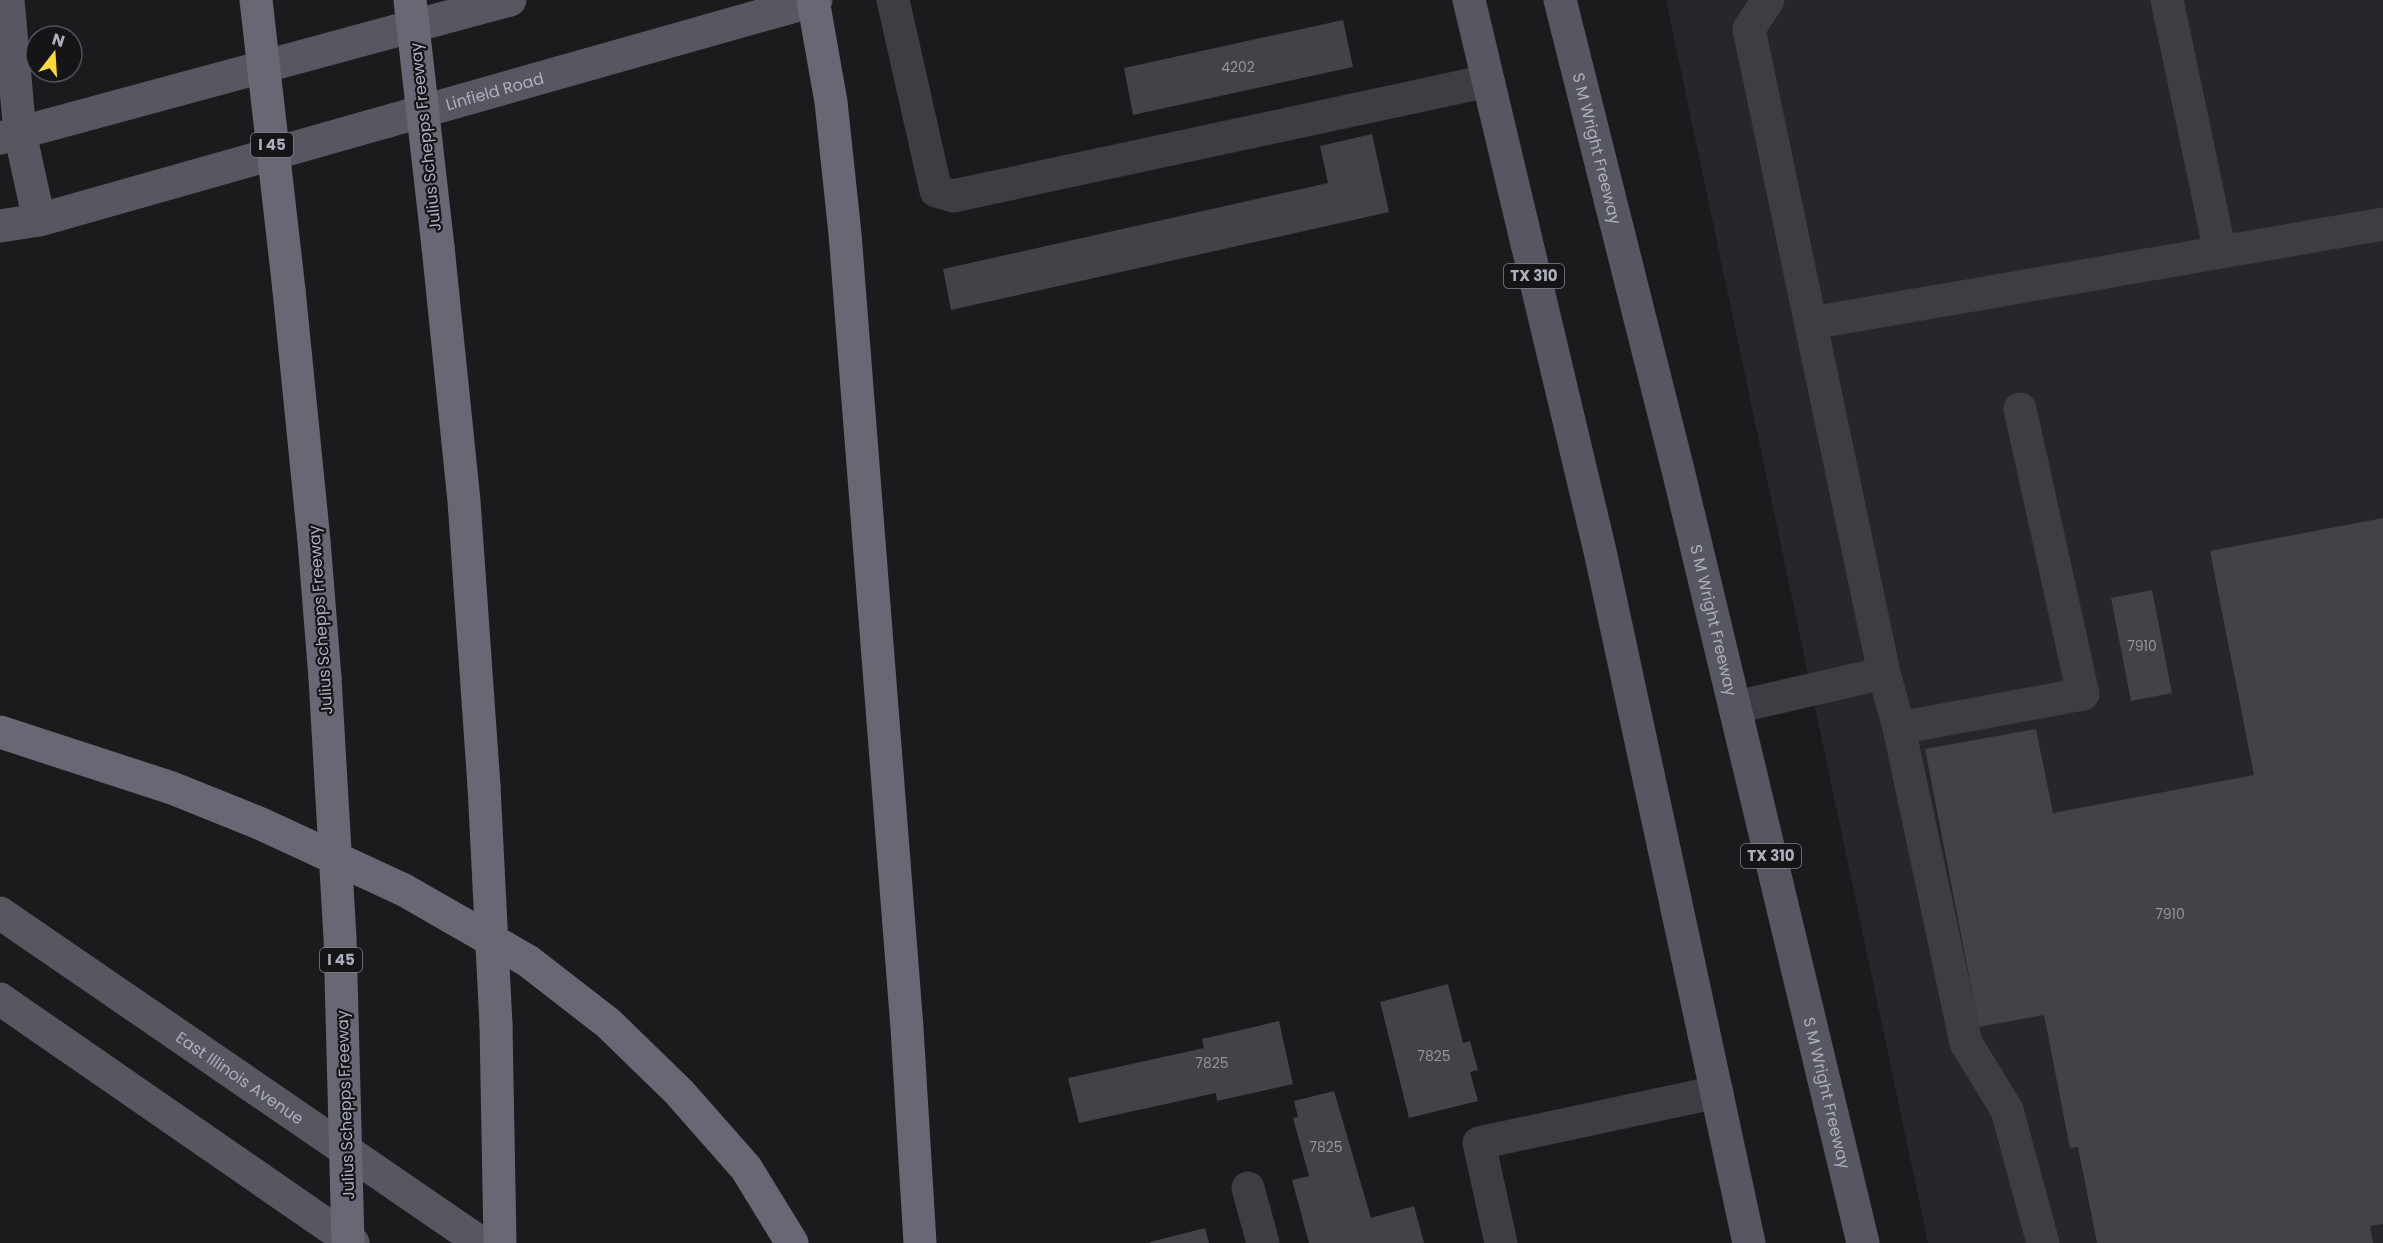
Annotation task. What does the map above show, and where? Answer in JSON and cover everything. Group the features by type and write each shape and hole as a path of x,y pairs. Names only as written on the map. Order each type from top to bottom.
{"highway":[{"name":"Julius Schepps Freeway","path":"256,0 312,517 324,678 340,938 348,1243"},
{"name":"Julius Schepps Freeway","path":"410,0 464,501 484,786 496,1025 500,1243"},
{"path":"814,0 831,102 845,234 907,1028 920,1243"},
{"path":"0,732 172,788 259,823 404,890 528,961 608,1023 679,1092 746,1168 792,1243"}],"main road":[{"path":"8,0 10,135 39,220"},
{"path":"10,135 510,0"},
{"name":"Linfield Road","path":"0,226 39,220 814,0"},
{"name":"TX 310","path":"1469,0 1600,551 1749,1243"},
{"name":"S M Wright Freeway","path":"1560,0 1736,707 1863,1243"},
{"name":"East Illinois Avenue","path":"0,913 481,1243"},
{"path":"0,999 353,1243"}],"lane":[{"path":"893,0 936,191 952,196 1488,81"},
{"path":"1768,0 1749,29 1884,673 1899,728 1966,1043 2007,1110 2043,1243"},
{"path":"2167,0 2220,252"},
{"path":"1811,323 2383,224"},
{"path":"1899,728 2083,694 2020,409"},
{"path":"1736,707 1884,673"},
{"path":"1501,1243 1479,1143 1718,1092"},
{"path":"1248,1188 1263,1243"}],"shaded area":[{"path":"1666,0 2383,0 2383,1243 1928,1243"}],"building":[{"path":"1343,20 1353,67 1133,115 1124,68"},
{"path":"1372,134 1389,212 951,310 943,269 1328,183 1320,146"},
{"path":"2383,518 2383,1224 2370,1226 2373,1243 2097,1243 2078,1147 2070,1148 2044,1015 1979,1027 1925,749 2036,729 2053,813 2254,775 2210,551"},
{"path":"2152,590 2172,693 2131,701 2111,598"},
{"path":"1448,984 1463,1043 1470,1041 1478,1070 1470,1072 1478,1101 1409,1118 1380,1002"},
{"path":"1279,1021 1293,1084 1217,1101 1216,1093 1079,1123 1068,1078 1204,1048 1202,1039"},
{"path":"1334,1091 1371,1218 1414,1206 1424,1243 1309,1243 1292,1180 1309,1176 1293,1118 1298,1117 1294,1101"},
{"path":"1205,1228 1209,1243 1150,1243 1150,1242"}]}
